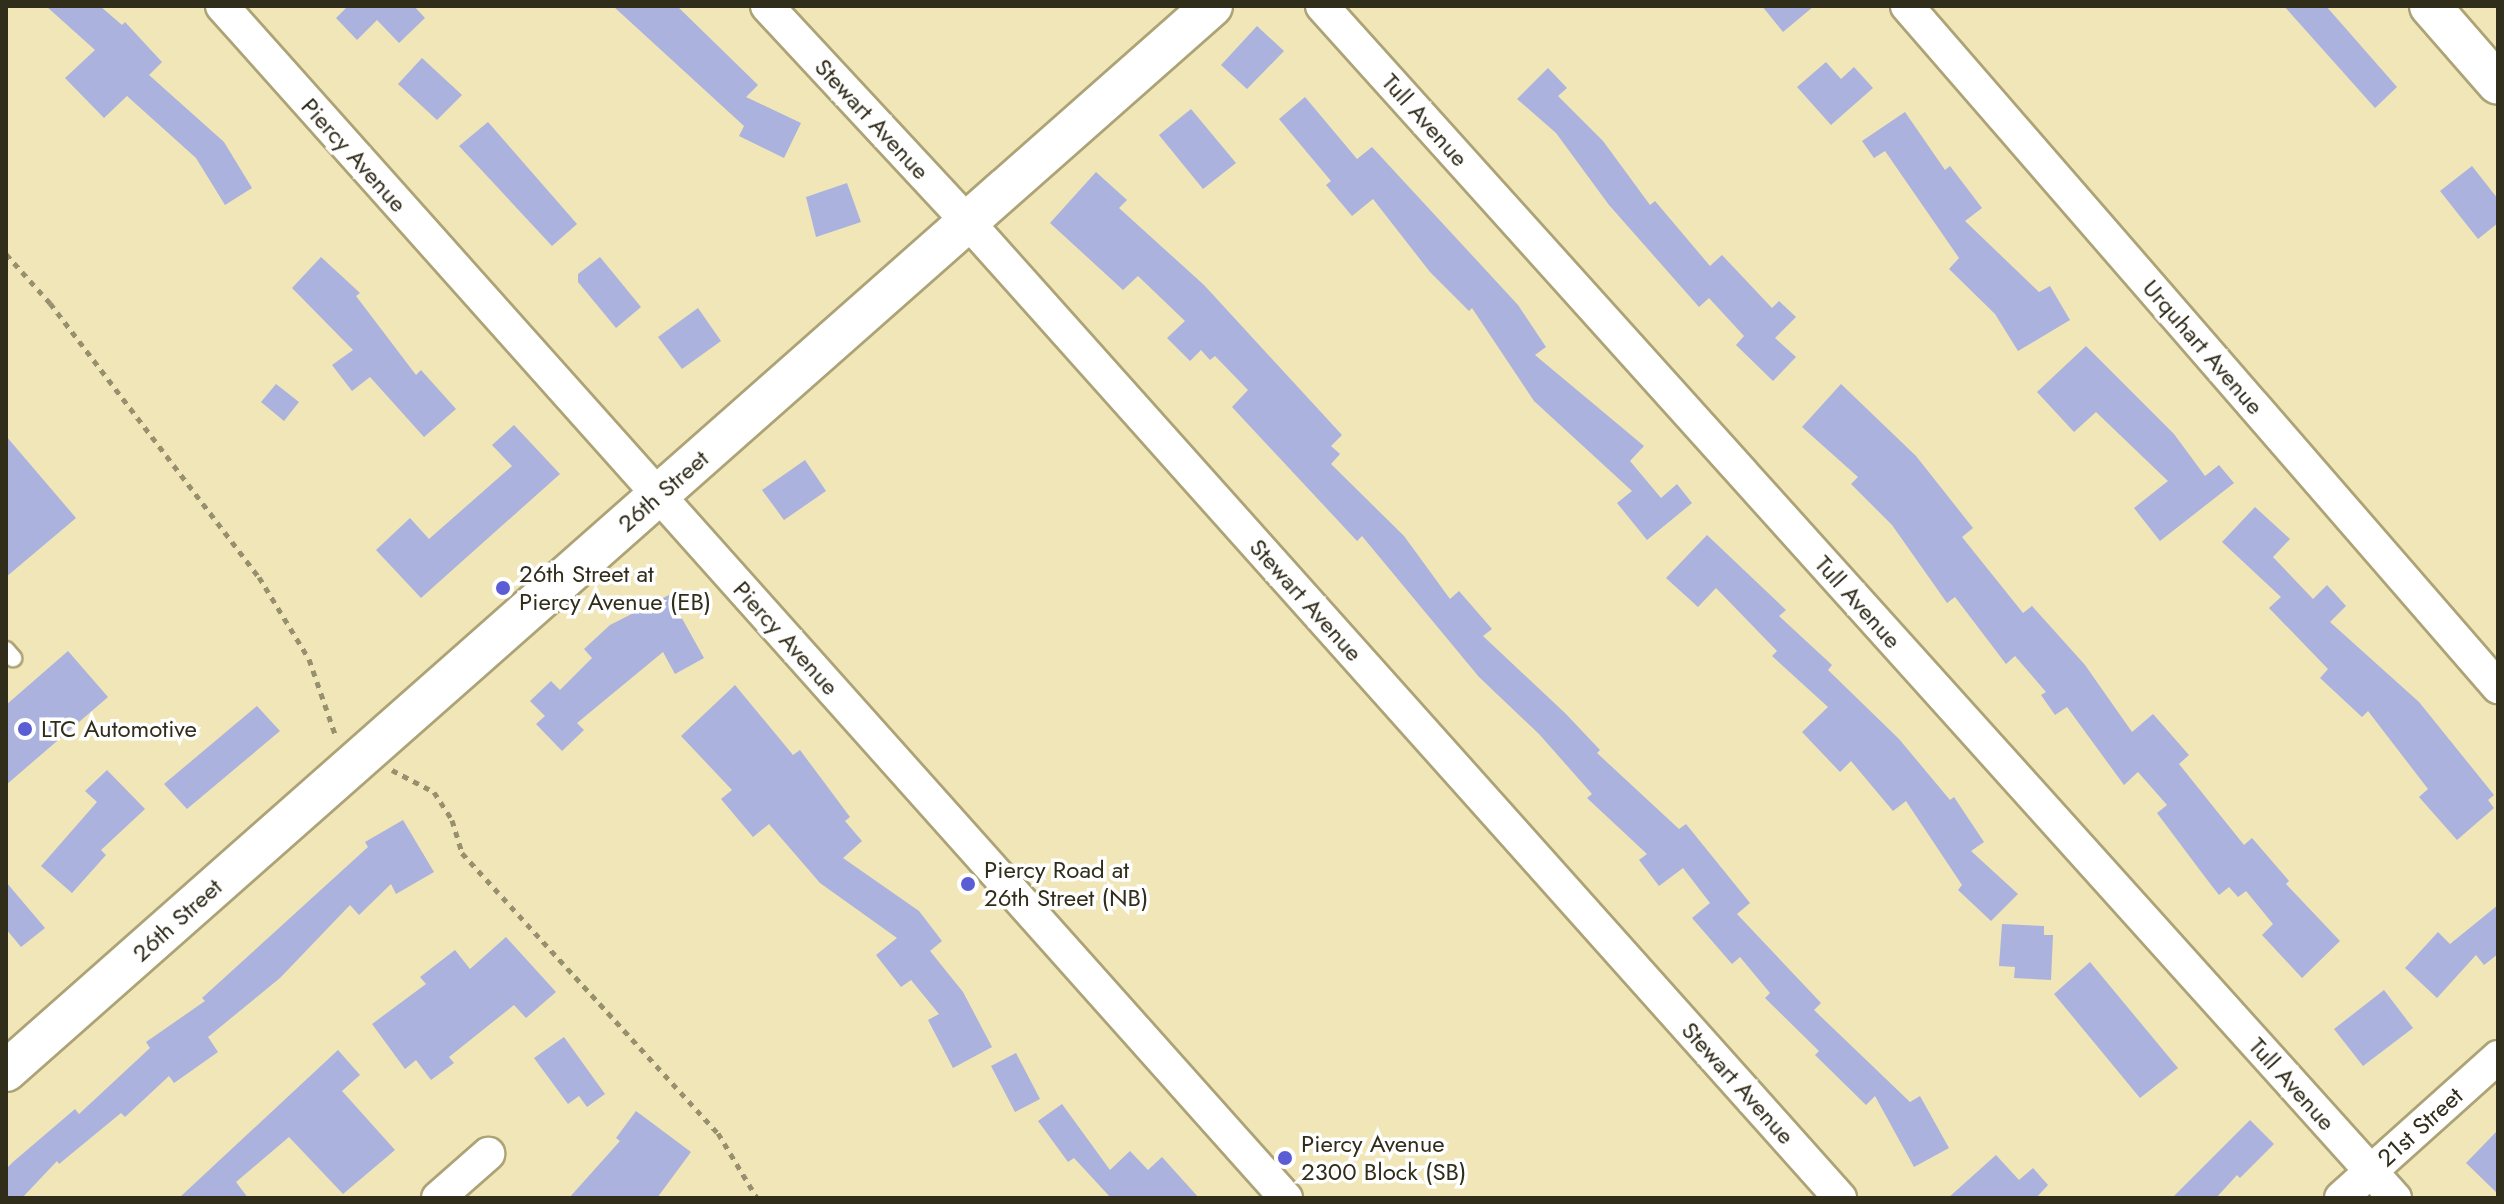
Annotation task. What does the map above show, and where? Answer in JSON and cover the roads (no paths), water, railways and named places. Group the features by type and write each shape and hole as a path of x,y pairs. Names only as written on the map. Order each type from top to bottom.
{"street":[{"name":"Piercy Avenue","path":"222,6 1286,1198"},
{"name":"Stewart Avenue","path":"767,6 968,222 1840,1198"},
{"name":"26th Street","path":"6,1071 1212,6"},
{"name":"Tull Avenue","path":"1322,6 2395,1198"},
{"name":"Urquhart Avenue","path":"1907,6 2498,687"},
{"path":"2430,6 2498,84"},
{"name":"21st Street","path":"2341,1198 2498,1057"},
{"path":"438,1198 488,1154"}],"place":[{"name":"26th Street at Piercy Avenue (EB)","path":"503,588"},
{"name":"LTC Automotive","path":"25,729"},
{"name":"Piercy Road at 26th Street (NB)","path":"968,884"},
{"name":"Piercy Avenue 2300 Block (SB)","path":"1285,1158"}]}
